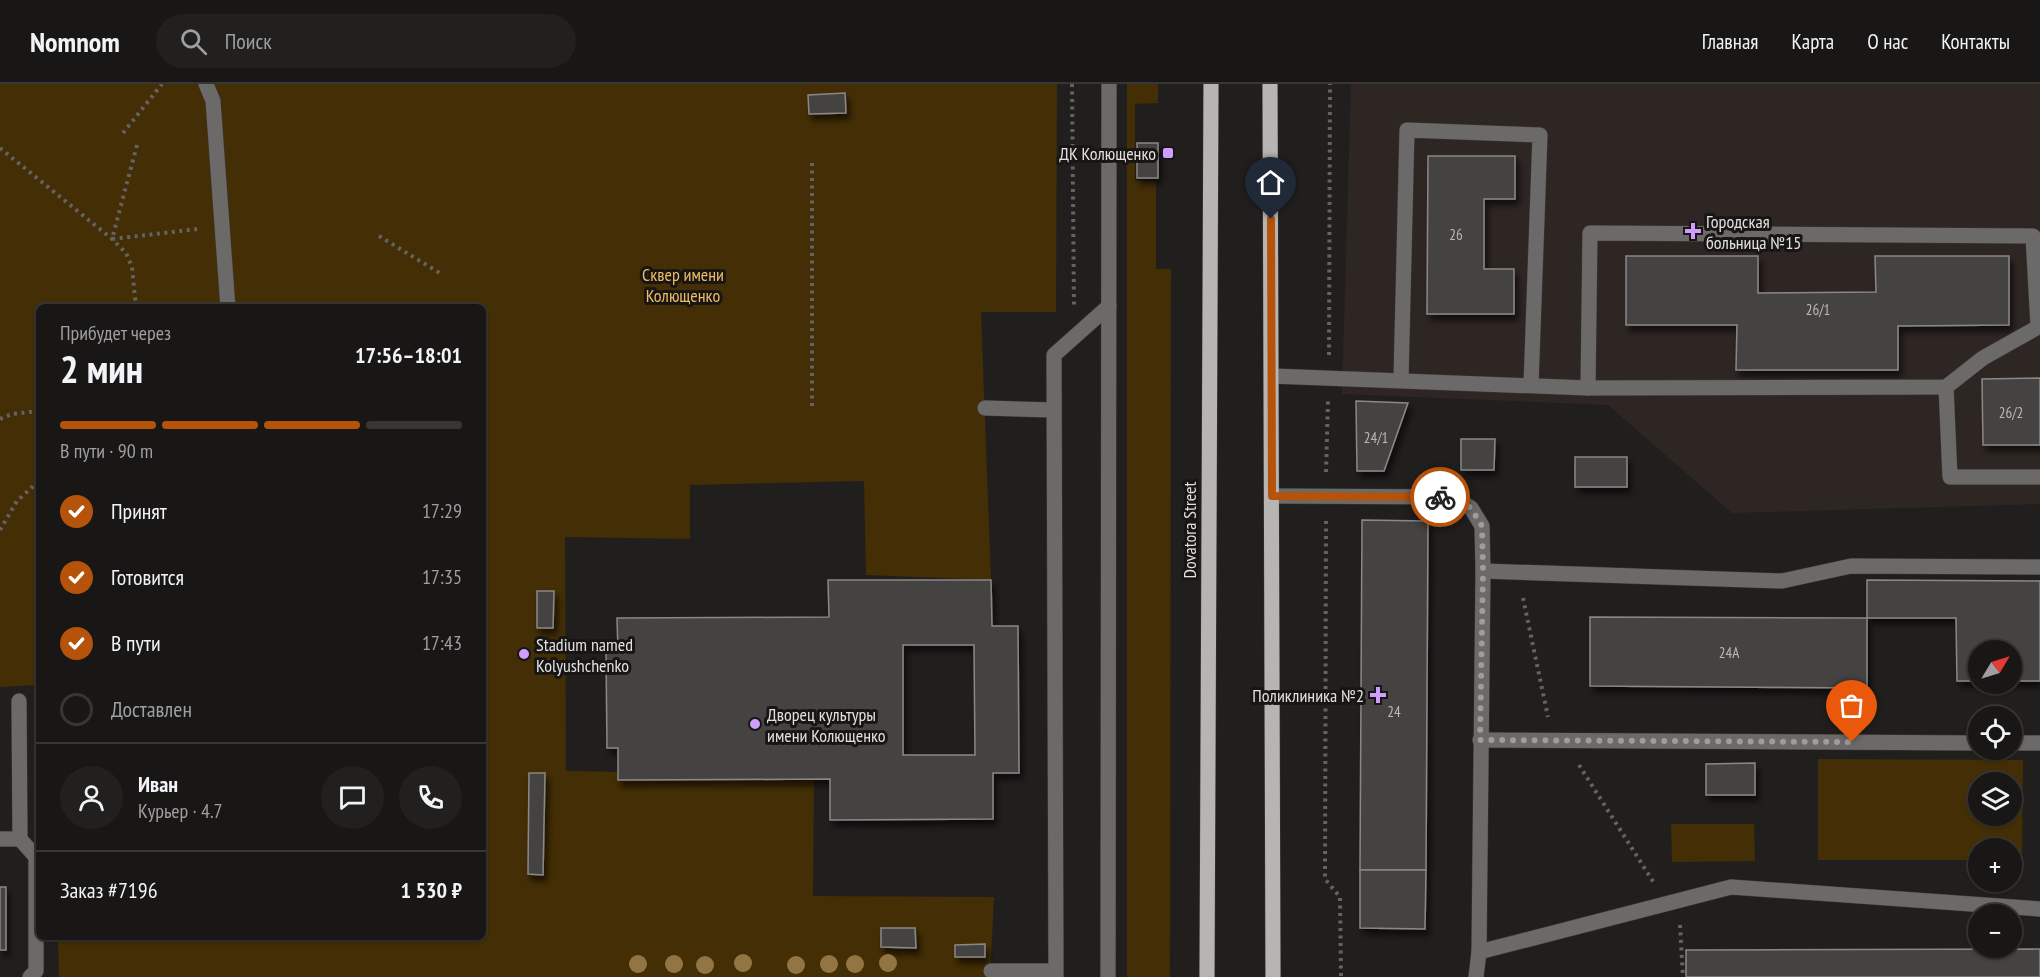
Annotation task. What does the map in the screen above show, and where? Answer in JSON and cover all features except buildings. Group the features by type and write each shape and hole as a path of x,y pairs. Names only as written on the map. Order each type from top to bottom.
{"main road":[{"name":"Dovatora Street","path":"1207,977 1211,84"},
{"path":"1270,84 1273,977"}],"lane":[{"path":"206,84 213,100 228,304"},
{"path":"1108,977 1109,84"},
{"path":"1401,380 1407,130 1540,135 1531,385"},
{"path":"1272,376 1588,388 1946,387 1983,358 2039,326 2033,236 1590,233 1588,388"},
{"path":"991,971 1056,974 1054,355 1109,306"},
{"path":"1946,387 1950,477 2040,477"},
{"path":"985,408 1054,410"},
{"path":"1272,496 1454,497 1471,508 1482,526 1479,952 1476,977"},
{"path":"1483,571 1782,581 1851,566 2040,567"},
{"path":"20,701 20,839 36,857 36,971 30,977"},
{"path":"1480,740 1968,743"},
{"path":"2022,743 2040,743"},
{"path":"0,839 20,839"},
{"path":"1479,952 1731,887 2040,909"}],"path":[{"path":"123,133 162,84"},
{"path":"1072,84 1074,339"},
{"path":"1330,84 1325,879 1340,897 1341,977"},
{"path":"112,239 137,145"},
{"path":"0,148 126,253 132,267 136,304"},
{"path":"812,159 812,406"},
{"path":"112,239 222,226"},
{"path":"379,236 442,275"},
{"path":"0,419 12,414 36,411"},
{"path":"0,530 17,501 36,485"},
{"path":"1518,573 1559,741 1681,926 1683,977"}],"shaded area":[{"name":"Городская больница №15","path":"1351,84 2040,84 2040,504 1732,513 1608,405 1342,394"}],"green space":[{"name":"Сквер имени Колющенко","path":"0,84 1057,84 1056,312 981,312 991,580 866,575 864,481 690,485 690,539 565,537 566,771 814,775 813,896 994,897 990,977 59,977 58,940 486,940 486,304 36,304 36,685 0,687"},
{"path":"1127,84 1158,84 1158,103 1135,104 1135,181 1156,181 1156,269 1171,269 1170,977 1127,977"},
{"path":"1818,759 2023,760 2022,860 2022,838 1968,838 1968,860 1818,860"},
{"path":"1671,824 1754,824 1755,861 1672,862"}],"way so far":[{"path":"1440,497 1454,497 1471,508 1482,526 1480,740 1852,742"}],"place":[{"name":"ДК Колющенко","path":"1168,153"},
{"name":"Городская больница №15","path":"1693,231"},
{"name":"Stadium named Kolyushchenko","path":"524,654"},
{"name":"Поликлиника №2","path":"1378,695"},
{"name":"Дворец культуры имени Колющенко","path":"755,724"}],"route":[{"path":"1271,219 1272,496 1440,497"}]}
